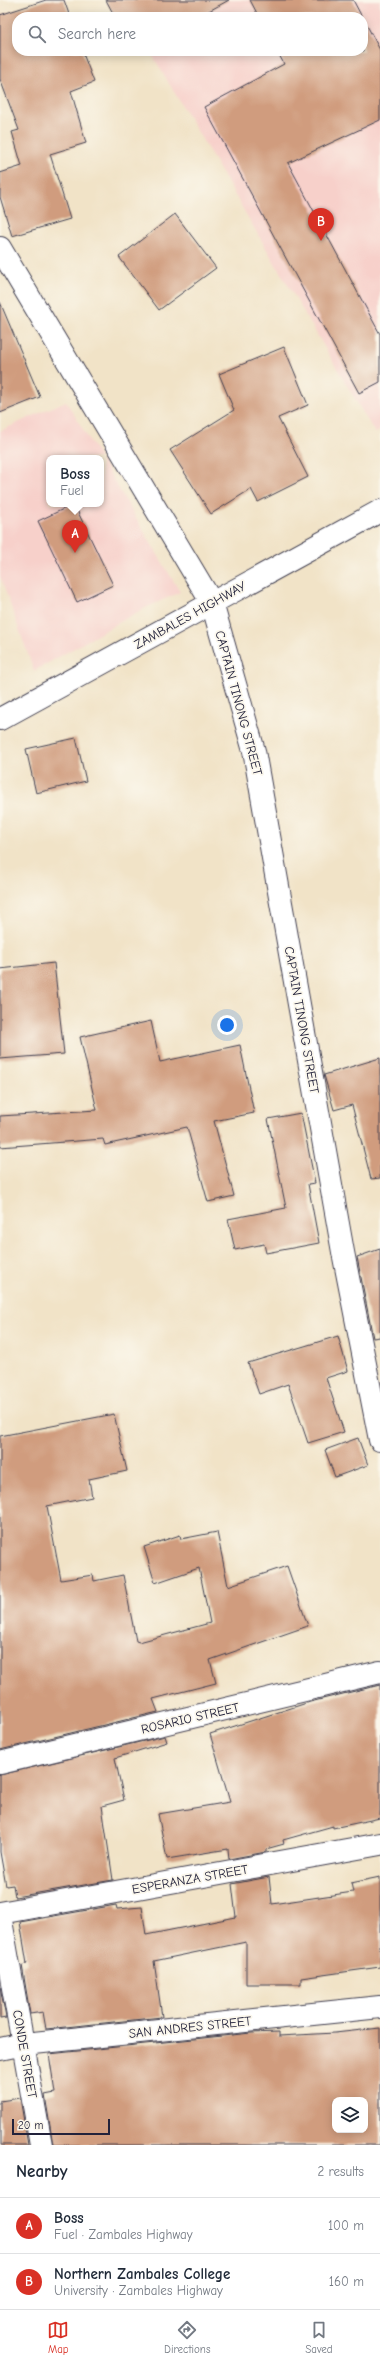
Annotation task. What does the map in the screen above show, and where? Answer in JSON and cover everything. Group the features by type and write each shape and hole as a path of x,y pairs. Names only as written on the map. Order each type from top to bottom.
{"street":[{"name":"CAPTAIN TINONG STREET","path":"0,248 212,603 254,751 343,1252 380,1440"},
{"name":"ZAMBALES HIGHWAY","path":"0,719 380,511"},
{"name":"ROSARIO STREET","path":"0,1763 380,1672"},
{"name":"ESPERANZA STREET","path":"0,1914 380,1844"},
{"name":"CONDE STREET","path":"0,1914 41,2145"},
{"name":"SAN ANDRES STREET","path":"0,2049 24,2044 380,2007"}],"shaded area":[{"path":"119,0 380,0 380,431 375,433 153,56 368,56 368,12 127,12"},
{"path":"66,401 98,455 46,455 46,507 104,507 104,464 180,592 141,610 34,671 0,576 0,431"}],"building":[{"path":"46,0 64,0 68,12 12,12 12,56 84,56 94,82 71,91 86,143 50,154 70,219 12,236 0,197 0,173 22,166 12,132 19,130 0,79 0,15"},
{"path":"106,0 229,0 207,12 112,12"},
{"path":"250,0 353,0 359,12 256,12"},
{"path":"368,27 380,50 380,120 288,163 380,334 380,382 359,393 204,107 284,64 280,56 368,56"},
{"path":"175,214 216,268 159,310 119,257"},
{"path":"0,302 40,397 0,413"},
{"path":"284,347 308,405 278,418 308,477 258,502 251,489 211,514 170,450 234,410 219,374"},
{"path":"68,507 75,507 113,585 77,602 38,521"},
{"path":"76,738 86,781 36,793 26,749"},
{"path":"54,963 64,1054 0,1059 0,969"},
{"path":"151,1021 160,1062 240,1045 254,1113 214,1121 234,1196 208,1202 187,1127 105,1145 103,1139 0,1147 0,1116 97,1110 80,1037"},
{"path":"380,1058 380,1178 371,1179 352,1105 334,1110 324,1075"},
{"path":"301,1113 315,1183 308,1184 319,1243 266,1253 264,1244 235,1250 228,1219 286,1208 268,1119"},
{"path":"380,1249 380,1337 373,1338 357,1257"},
{"path":"338,1336 348,1371 326,1378 344,1432 308,1443 288,1384 259,1394 248,1363"},
{"path":"114,1414 127,1471 89,1479 92,1497 47,1506 61,1580 93,1575 94,1581 123,1575 136,1641 139,1642 210,1623 199,1568 155,1583 144,1547 180,1535 181,1539 217,1532 228,1586 287,1566 308,1626 210,1660 216,1683 153,1699 158,1712 0,1750 0,1436"},
{"path":"358,1438 368,1465 335,1477 325,1450"},
{"path":"380,1685 380,1818 333,1828 333,1826 283,1840 284,1844 266,1849 266,1852 229,1859 228,1849 167,1859 158,1814 230,1802 210,1734 310,1702"},
{"path":"165,1736 167,1742 115,1758 124,1800 102,1806 113,1880 15,1897 13,1885 6,1886 0,1852 0,1775"},
{"path":"269,1877 272,1904 353,1892 351,1883 380,1877 380,1967 301,1978 301,1984 246,1984 246,1942 154,1961 162,2017 46,2029 43,2012 30,2014 22,1965 27,1964 20,1922 116,1905 117,1909 142,1907 146,1935 236,1917 232,1884"},
{"path":"0,1986 6,2018 0,2019"},
{"path":"380,2028 380,2145 53,2145 45,2095 55,2093 49,2054 251,2033 279,2032 279,2036 335,2033"},
{"path":"20,2098 28,2145 0,2145 0,2101"}],"place":[{"name":"Northern Zambales College","path":"321,241"},
{"name":"Boss","path":"75,553"}]}
